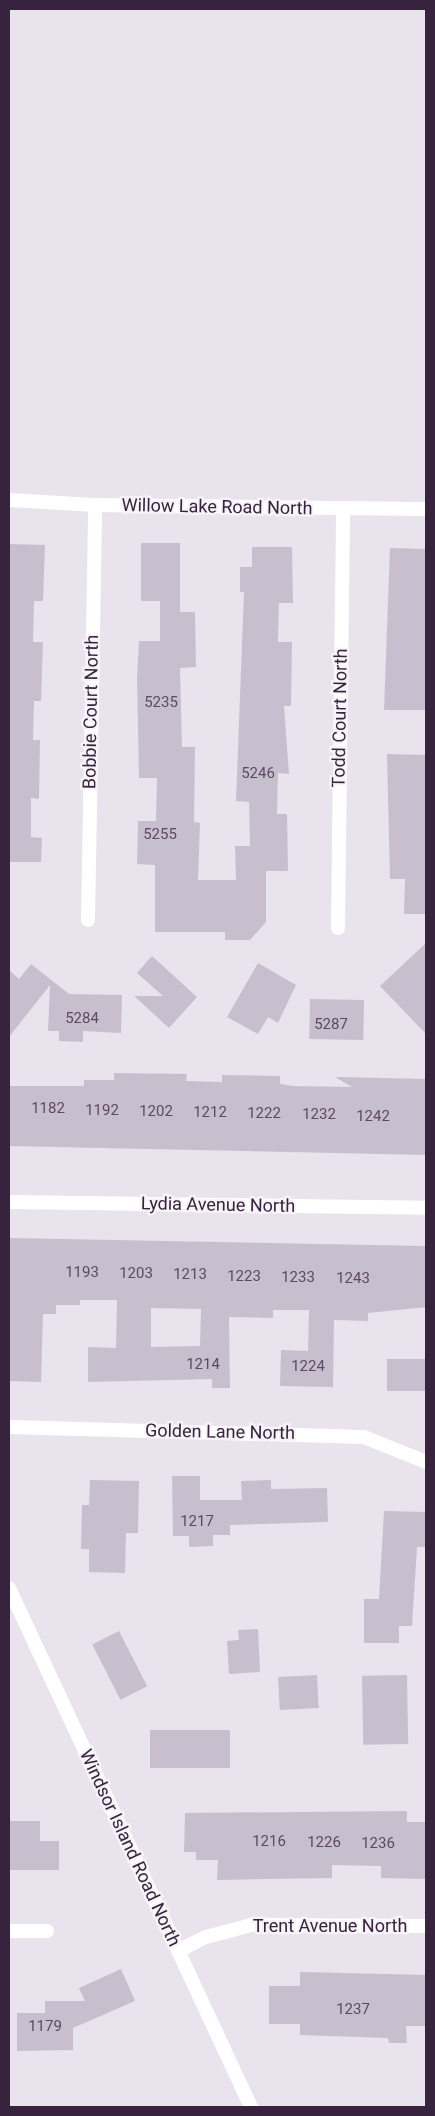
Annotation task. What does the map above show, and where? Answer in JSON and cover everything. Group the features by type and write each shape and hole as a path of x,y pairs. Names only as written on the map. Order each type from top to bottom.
{"street":[{"name":"Willow Lake Road North","path":"9,500 95,505 426,509"},
{"name":"Bobbie Court North","path":"88,920 95,505"},
{"name":"Todd Court North","path":"338,928 343,508"},
{"name":"Lydia Avenue North","path":"9,1202 426,1208"},
{"name":"Golden Lane North","path":"9,1427 355,1436 426,1462"},
{"name":"Windsor Island Road North","path":"9,1588 251,2107"},
{"name":"Trent Avenue North","path":"178,1951 206,1937 251,1925 426,1926"},
{"path":"9,1931 47,1931"}],"building":[{"path":"141,543 180,543 180,612 195,612 196,667 180,668 182,747 195,747 194,822 200,823 198,880 236,880 235,846 250,846 249,802 236,801 244,592 240,592 240,567 252,567 252,547 292,547 293,603 279,603 278,642 292,642 291,706 284,706 289,774 278,773 277,814 287,814 288,871 266,871 266,922 250,940 225,940 225,932 155,932 155,865 137,864 138,821 156,821 157,778 139,778 137,678 139,641 160,641 160,601 141,601"},
{"path":"9,544 45,545 43,601 34,601 33,642 43,642 41,701 34,701 33,740 40,740 39,799 31,798 31,837 42,838 41,862 9,862"},
{"path":"390,548 426,549 426,710 384,710"},
{"path":"387,754 426,755 426,914 404,914 405,879 390,879"},
{"path":"426,943 426,1034 380,986"},
{"path":"152,956 197,997 169,1028 134,996 163,996 137,973"},
{"path":"258,963 296,985 278,1023 268,1017 258,1034 227,1017"},
{"path":"31,964 69,994 122,995 121,1033 83,1031 83,1042 59,1041 59,1031 48,1031 50,985 9,1037 9,970 19,979"},
{"path":"310,999 364,1000 363,1040 309,1039"},
{"path":"114,1073 187,1074 186,1081 222,1082 222,1075 280,1076 280,1084 293,1086 352,1087 335,1077 426,1079 426,1155 9,1146 9,1086 84,1086 84,1080 114,1080"},
{"path":"10,1238 426,1246 426,1307 368,1313 368,1321 334,1320 333,1387 280,1386 281,1350 308,1351 309,1310 273,1310 273,1318 229,1317 230,1388 212,1388 212,1379 88,1382 88,1347 116,1348 117,1300 80,1300 80,1305 56,1305 56,1314 43,1314 41,1382 9,1381","holes":["151,1308 201,1309 200,1346 151,1347"]},
{"path":"387,1359 426,1359 426,1391 387,1391"},
{"path":"172,1476 200,1476 200,1500 242,1500 241,1481 271,1480 271,1489 327,1488 328,1522 230,1525 230,1535 213,1535 213,1546 189,1547 189,1536 173,1536"},
{"path":"90,1480 139,1481 138,1533 126,1533 125,1573 89,1572 89,1549 81,1549 82,1505 89,1505"},
{"path":"384,1511 426,1512 426,1547 417,1547 412,1626 399,1626 399,1643 364,1643 364,1599 379,1599"},
{"path":"258,1629 260,1672 229,1674 227,1641 239,1640 238,1630"},
{"path":"119,1631 147,1686 120,1700 92,1645"},
{"path":"317,1675 319,1708 280,1710 278,1677"},
{"path":"407,1675 408,1744 363,1745 362,1676"},
{"path":"150,1730 230,1730 230,1768 150,1768"},
{"path":"407,1811 407,1822 426,1822 426,1879 381,1878 381,1866 332,1865 332,1878 217,1880 218,1860 196,1860 196,1852 184,1852 185,1813"},
{"path":"9,1821 40,1821 40,1841 59,1841 59,1870 9,1870"},
{"path":"121,1969 135,2001 73,2028 73,2050 17,2051 17,2013 45,2013 45,2001 85,2001 79,1988"},
{"path":"300,1972 426,1975 426,2026 406,2026 407,2043 389,2043 388,2038 300,2035 300,2024 269,2024 269,1986 300,1986"}]}
